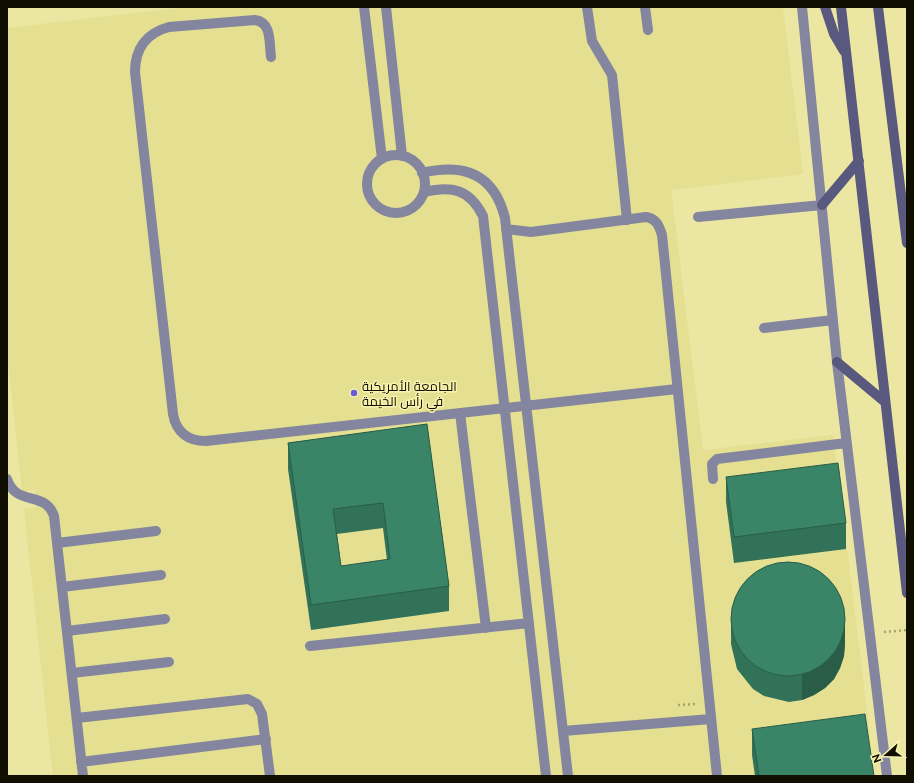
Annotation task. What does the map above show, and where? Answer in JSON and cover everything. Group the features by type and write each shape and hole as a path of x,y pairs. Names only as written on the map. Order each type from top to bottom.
{"main road":[{"path":"826,7 834,34 846,55"},
{"path":"841,7 907,593"},
{"path":"878,7 907,243"},
{"path":"822,205 859,162"},
{"path":"836,362 885,402"}],"lane":[{"path":"364,7 382,159"},
{"path":"386,7 402,156"},
{"path":"587,7 592,41 612,75 627,220"},
{"path":"645,7 648,30"},
{"path":"802,7 836,362 886,776"},
{"path":"271,56 267,28 263,22 255,20 164,28 152,34 146,40 137,55 135,72 174,422 184,435 198,441 206,441 677,389"},
{"path":"389,156 402,156 416,164 422,173 424,192 416,205 410,209 396,213 381,209 371,198 367,184 371,169 382,159 389,156"},
{"path":"422,173 440,170 459,170 471,172 482,179 497,196 502,207 506,229 568,776"},
{"path":"424,192 446,188 456,190 472,199 483,216 546,776"},
{"path":"698,217 822,205"},
{"path":"506,229 531,232 651,218 658,224 660,230 677,389 717,776"},
{"path":"764,328 833,320"},
{"path":"460,413 486,628"},
{"path":"713,479 712,464 717,458 846,443"},
{"path":"7,479 12,490 17,494 23,498 43,502 52,510 83,776"},
{"path":"57,543 156,531"},
{"path":"62,587 161,575"},
{"path":"67,631 165,619"},
{"path":"310,646 529,624"},
{"path":"72,674 170,662"},
{"path":"77,718 248,699 257,704 261,709 270,776"},
{"path":"563,731 711,719"},
{"path":"81,762 266,739"}],"path":[{"path":"869,634 907,630"},
{"path":"676,705 700,703"}],"shaded area":[{"name":"الجامعة الأمريكية في رأس الخيمة","path":"187,7 783,7 803,174 671,190 703,450 833,435 875,776 53,776 24,509 37,507 35,490 22,491 7,352 7,28"}],"building":[{"path":"427,424 449,586 311,605 288,443","holes":["383,503 390,559 341,566 333,509"]},
{"path":"838,463 846,523 734,537 726,477"},
{"path":"788,562 799,563 810,567 828,579 840,597 844,608 844,630 840,641 828,659 810,671 799,675 788,676 777,675 766,671 748,659 736,641 732,630 731,619 732,608 736,597 748,579 766,567 777,563"},
{"path":"865,714 874,776 759,776 752,729"}],"place":[{"name":"الجامعة الأمريكية في رأس الخيمة","path":"354,393"}]}
